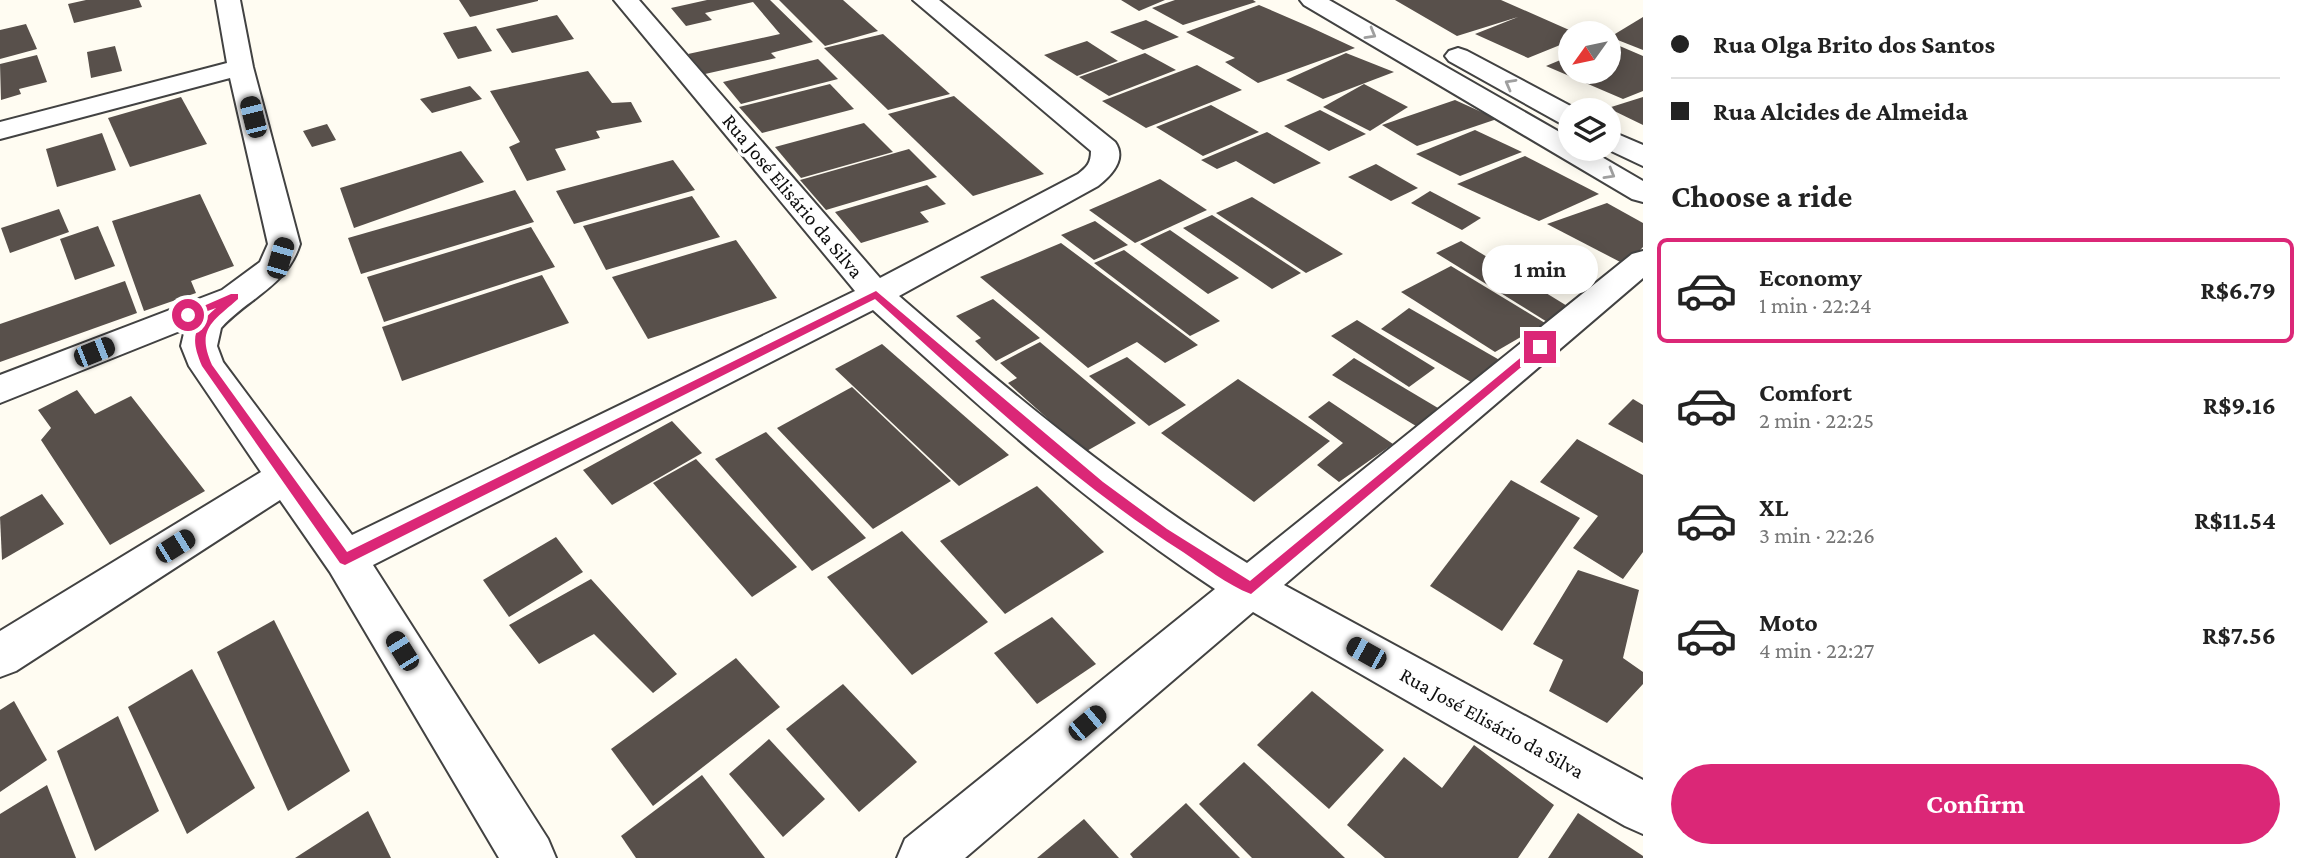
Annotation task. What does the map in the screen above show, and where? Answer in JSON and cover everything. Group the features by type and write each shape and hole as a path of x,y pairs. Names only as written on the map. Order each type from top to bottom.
{"street":[{"path":"228,0 240,66 284,244 280,258 272,269 234,296 207,321 200,333 199,346 207,366 345,559 529,858"},
{"name":"Rua José Elisário da Silva","path":"626,0 876,294 986,392 1099,485 1163,533 1251,588 1643,808"},
{"path":"345,559 876,294 1088,180 1101,170 1107,160 1105,148 925,0"},
{"path":"1312,0 1643,193"},
{"path":"1357,0 1416,33"},
{"path":"1440,46 1558,110"},
{"path":"0,131 240,66"},
{"path":"1621,145 1643,157"},
{"path":"924,858 1643,261"},
{"path":"0,390 234,296"},
{"path":"0,656 284,477"}],"building":[{"path":"86,0 139,0 142,7 74,23 68,4"},
{"path":"459,0 538,0 538,1 470,17"},
{"path":"707,0 770,0 813,42 771,53 776,58 705,74 688,54 780,34 753,2 705,13 712,20 686,26 671,8"},
{"path":"779,0 843,0 878,31 825,46"},
{"path":"1121,0 1165,0 1139,11"},
{"path":"1175,0 1256,2 1183,25 1152,8"},
{"path":"1395,0 1501,0 1558,25 1558,46 1528,58 1475,34 1518,17 1457,36"},
{"path":"1259,5 1355,48 1258,83 1225,62 1235,58 1186,32"},
{"path":"557,15 574,39 512,53 496,29"},
{"path":"1643,17 1643,50 1621,41 1621,30"},
{"path":"1146,20 1179,37 1143,50 1110,32"},
{"path":"26,24 37,49 0,59 0,30"},
{"path":"476,26 492,51 458,59 443,33"},
{"path":"883,34 950,94 888,110 824,48"},
{"path":"1087,41 1118,61 1077,76 1044,55"},
{"path":"115,46 122,71 91,78 87,52"},
{"path":"1621,47 1643,56 1643,91 1621,98 1588,84 1621,84"},
{"path":"1145,53 1176,70 1109,96 1079,77"},
{"path":"1346,53 1394,72 1323,99 1286,80"},
{"path":"37,55 47,82 19,89 21,94 1,100 0,64"},
{"path":"818,59 838,79 741,104 723,82"},
{"path":"1558,61 1558,71 1546,66"},
{"path":"1197,65 1242,90 1146,128 1102,101"},
{"path":"588,71 612,103 631,102 642,122 596,131 600,138 555,149 566,170 527,181 509,147 520,142 490,91"},
{"path":"830,84 854,109 762,133 739,107"},
{"path":"1364,84 1408,107 1370,131 1323,107"},
{"path":"470,86 482,99 432,113 420,99"},
{"path":"954,96 1044,174 973,196 888,114"},
{"path":"181,97 207,144 130,167 108,118"},
{"path":"1643,97 1643,125 1621,114 1621,104"},
{"path":"1455,100 1497,119 1417,146 1382,125"},
{"path":"1211,105 1259,132 1203,156 1156,127"},
{"path":"1320,110 1366,134 1329,151 1284,126"},
{"path":"864,123 893,152 801,178 775,147"},
{"path":"327,124 336,140 312,147 303,131"},
{"path":"1475,130 1522,152 1460,176 1416,154"},
{"path":"1267,132 1321,163 1274,184 1236,161 1217,169 1201,160"},
{"path":"102,133 116,170 57,187 46,149"},
{"path":"909,149 937,177 826,210 800,180"},
{"path":"461,151 484,182 354,228 340,188"},
{"path":"1525,156 1599,194 1539,221 1457,184"},
{"path":"673,160 695,190 574,224 556,191"},
{"path":"1376,164 1418,188 1391,201 1348,177"},
{"path":"1160,179 1207,210 1135,243 1089,210"},
{"path":"927,185 946,204 920,212 929,222 861,243 835,212"},
{"path":"515,190 534,222 361,274 348,238"},
{"path":"1430,191 1481,218 1462,230 1411,203"},
{"path":"200,194 234,266 191,281 196,293 144,311 112,221"},
{"path":"692,196 720,237 606,270 583,226"},
{"path":"1252,197 1343,254 1306,273 1216,213"},
{"path":"1607,203 1643,223 1643,247 1626,265 1547,224"},
{"path":"59,209 69,232 10,253 1,228"},
{"path":"1212,215 1301,273 1272,289 1183,228"},
{"path":"1095,221 1128,245 1094,260 1061,235"},
{"path":"98,226 115,266 75,280 60,239"},
{"path":"531,227 555,267 384,322 367,277"},
{"path":"1170,230 1239,278 1208,294 1140,244"},
{"path":"736,240 777,298 648,339 612,277"},
{"path":"1461,241 1577,312 1552,325 1436,253"},
{"path":"1061,243 1198,345 1165,363 1137,342 1088,368 980,277"},
{"path":"1124,250 1220,321 1190,336 1094,263"},
{"path":"1451,266 1545,323 1495,352 1401,292"},
{"path":"542,275 569,323 402,381 382,327"},
{"path":"125,281 137,313 0,362 0,324"},
{"path":"993,299 1040,338 996,361 975,341 981,338 956,316"},
{"path":"1409,308 1503,362 1476,385 1381,329"},
{"path":"1357,320 1435,368 1409,387 1331,336"},
{"path":"1040,342 1136,423 1085,452 1008,383 1017,378 1000,363"},
{"path":"882,344 1009,455 959,486 835,369"},
{"path":"1127,357 1186,405 1149,426 1089,376"},
{"path":"1354,358 1438,408 1416,426 1332,375"},
{"path":"1238,379 1330,441 1254,502 1161,433"},
{"path":"852,387 951,481 873,529 777,428"},
{"path":"77,390 95,414 131,396 205,491 110,545 41,440 51,428 38,410"},
{"path":"1633,399 1643,405 1643,443 1608,424"},
{"path":"1329,401 1393,444 1339,482 1317,465 1343,443 1308,417"},
{"path":"672,421 702,453 612,505 583,470"},
{"path":"766,432 866,538 812,571 715,459"},
{"path":"1577,439 1643,475 1643,552 1623,579 1573,548 1598,516 1540,482"},
{"path":"696,459 797,567 752,597 653,483"},
{"path":"1511,480 1580,518 1502,631 1430,586"},
{"path":"1037,486 1104,552 1005,614 940,541"},
{"path":"42,494 64,524 2,560 0,517"},
{"path":"902,531 988,622 912,675 827,577"},
{"path":"556,537 583,572 509,617 483,580"},
{"path":"1578,570 1639,590 1623,658 1643,672 1643,684 1607,723 1549,691 1563,660 1533,644"},
{"path":"591,579 677,674 653,693 594,634 539,664 509,625"},
{"path":"1052,617 1096,664 1037,704 994,653"},
{"path":"274,620 350,771 288,811 217,652"},
{"path":"736,658 780,707 653,806 611,749"},
{"path":"192,669 255,788 187,834 128,707"},
{"path":"843,684 917,762 859,812 786,729"},
{"path":"1312,691 1384,750 1329,809 1257,745"},
{"path":"14,701 47,760 0,792 0,710"},
{"path":"118,716 159,811 95,851 57,751"},
{"path":"769,739 825,799 783,837 729,774"},
{"path":"1474,745 1554,805 1518,858 1385,858 1347,825 1404,757 1442,788"},
{"path":"1244,762 1345,858 1252,858 1199,804"},
{"path":"702,775 765,858 636,858 621,836"},
{"path":"47,785 76,858 0,858 0,814"},
{"path":"1186,803 1240,858 1133,858 1130,854"},
{"path":"368,811 391,858 295,858"},
{"path":"1578,813 1643,856 1643,858 1548,858"},
{"path":"1084,819 1119,858 1037,858"}],"route":[{"path":"188,315 234,296 207,321 200,333 199,346 207,366 345,559 876,294 986,392 1099,485 1163,533 1251,588 1540,347"}]}
